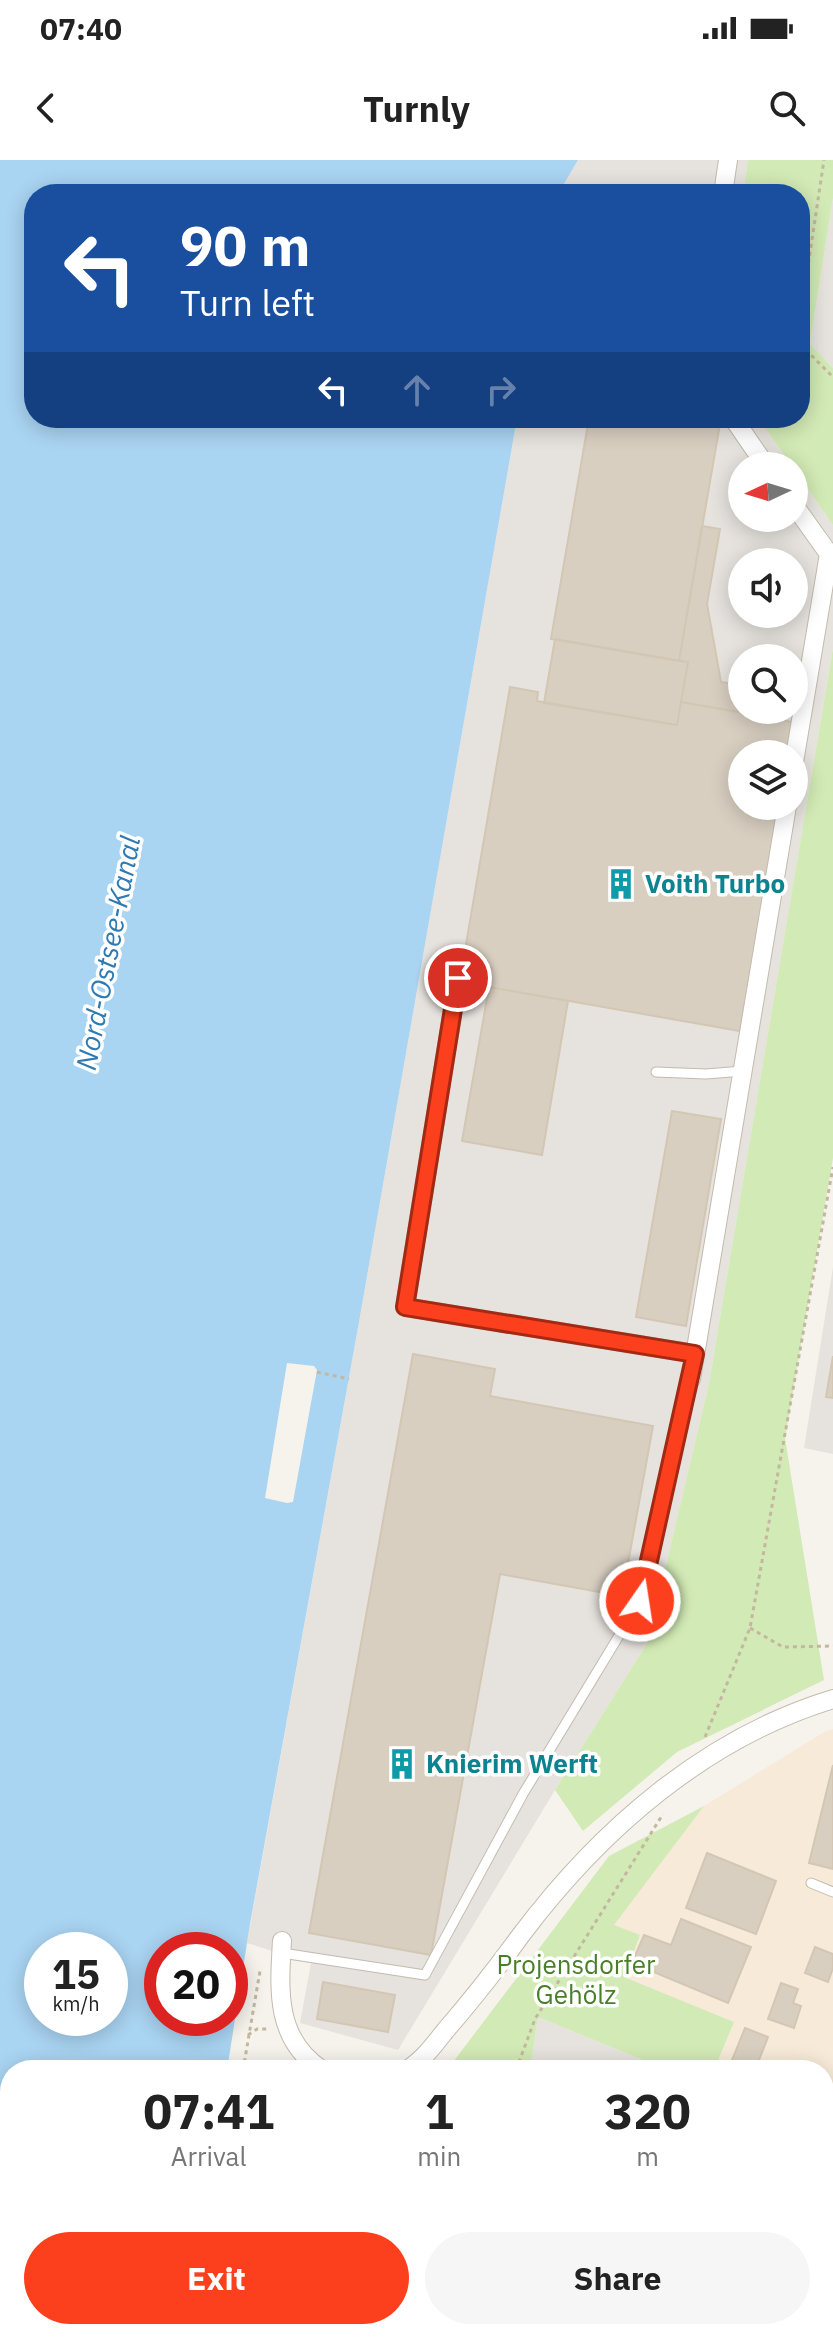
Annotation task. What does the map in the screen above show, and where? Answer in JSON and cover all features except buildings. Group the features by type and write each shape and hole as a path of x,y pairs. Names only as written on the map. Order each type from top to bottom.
{"street":[{"path":"724,184 728,160"},
{"path":"740,428 756,452"},
{"path":"798,740 829,554 808,525"},
{"path":"691,1379 785,820"},
{"path":"458,978 405,1307 695,1354"},
{"path":"420,2060 598,1844 643,1803 692,1768 748,1735 833,1699"},
{"path":"282,1941 280,1992 283,2014 295,2043 310,2060"}],"lane":[{"path":"656,1072 706,1074 743,1071"},
{"path":"282,1941 425,1975 523,1794 640,1601 691,1379"},
{"path":"811,1883 833,1892"}],"path":[{"path":"810,253 824,160"},
{"path":"810,354 833,377"},
{"path":"704,1740 750,1628 833,1167"},
{"path":"317,1372 349,1379"},
{"path":"750,1628 783,1647 833,1646"},
{"path":"520,2060 535,2019 667,1808"},
{"path":"245,2060 261,1967"}],"shaded area":[{"path":"578,160 748,160 744,184 564,184"},
{"path":"833,198 833,368 810,344"},
{"path":"515,428 765,428 782,452 728,452 728,532 808,532 808,489 833,525 833,648 808,796 808,740 728,740 728,820 804,820 709,1383 648,1642 398,2050 300,2023 311,1963 248,1943 248,1937"},
{"path":"833,1267 833,1454 804,1448"},
{"path":"833,1729 833,2060 718,2060 734,2022 624,1977 613,1926 704,1806"},
{"path":"538,2017 643,2060 532,2060"}],"green space":[{"path":"748,160 833,160 833,198 810,344 810,184 744,184"},
{"path":"810,344 833,368 833,525 808,489 808,452 782,452 765,428 810,428"},
{"path":"833,648 833,1158 785,1438 824,1680 677,1752 583,1831 555,1790 648,1642 709,1383 804,820 808,820 808,796"},
{"name":"Projensdorfer Gehölz","path":"704,1806 614,1925 640,1935 624,1977 734,2022 718,2060 643,2060 538,2017 532,2060 455,2060 609,1856"}],"water":[{"name":"Nord-Ostsee-Kanal","path":"0,160 578,160 564,184 24,184 24,428 515,428 248,1937 248,1932 144,1932 144,2036 232,2036 229,2060 0,2060"}],"pier":[{"path":"287,1363 314,1366 317,1370 293,1502 287,1503 265,1498"}],"place":[{"name":"Voith Turbo","path":"621,884"},
{"name":"Knierim Werft","path":"402,1764"}],"route":[{"path":"458,978 405,1307 695,1354 640,1601"}]}
